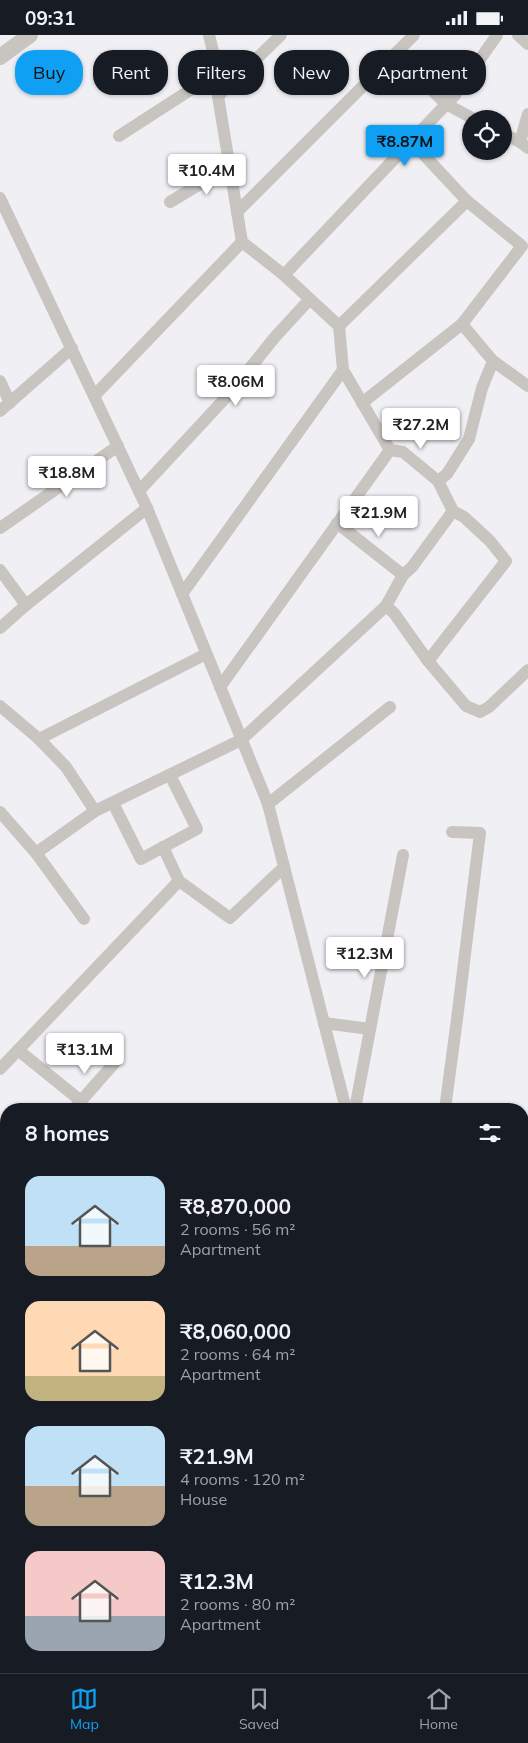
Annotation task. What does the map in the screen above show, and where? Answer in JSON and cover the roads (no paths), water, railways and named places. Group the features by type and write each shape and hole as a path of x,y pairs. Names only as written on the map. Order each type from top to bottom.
{"street":[{"path":"209,35 213,50"},
{"path":"281,35 218,96 242,242 284,275 339,326 342,370 390,450"},
{"path":"400,50 414,35"},
{"path":"284,275 455,95 497,35"},
{"path":"518,35 528,44"},
{"path":"0,57 23,37"},
{"path":"237,212 359,91"},
{"path":"119,136 182,95"},
{"path":"437,95 446,104 462,113"},
{"path":"512,138 524,145 528,114"},
{"path":"362,403 462,324 522,246 467,201 411,141"},
{"path":"170,202 230,166"},
{"path":"0,198 147,508 268,804 344,1103"},
{"path":"339,326 467,201"},
{"path":"94,396 242,242"},
{"path":"139,491 230,393 275,337 309,300"},
{"path":"462,324 493,361 528,386"},
{"path":"5,407 72,348"},
{"path":"438,481 447,474 469,439 482,389 493,361"},
{"path":"182,594 342,370"},
{"path":"0,381 5,407"},
{"path":"0,528 118,446"},
{"path":"390,450 403,452 438,481 453,511 464,517 490,541 506,561 428,661"},
{"path":"220,687 390,450"},
{"path":"0,628 147,508"},
{"path":"36,853 95,811 241,740 386,606 403,575 412,567 453,511"},
{"path":"337,523 403,575"},
{"path":"0,570 26,605"},
{"path":"386,606 394,613 428,661 466,706 480,712 489,707 528,670"},
{"path":"38,739 206,654"},
{"path":"0,706 38,739 66,767 95,811"},
{"path":"268,804 390,707"},
{"path":"113,803 141,859 197,829 170,775"},
{"path":"0,812 36,853 84,919"},
{"path":"446,1103 480,833 452,832"},
{"path":"163,847 179,881 230,918 284,867"},
{"path":"356,1103 402,855"},
{"path":"0,1069 179,881"},
{"path":"324,1023 370,1029"},
{"path":"18,1050 76,1103"},
{"path":"80,1103 117,1060"}]}
